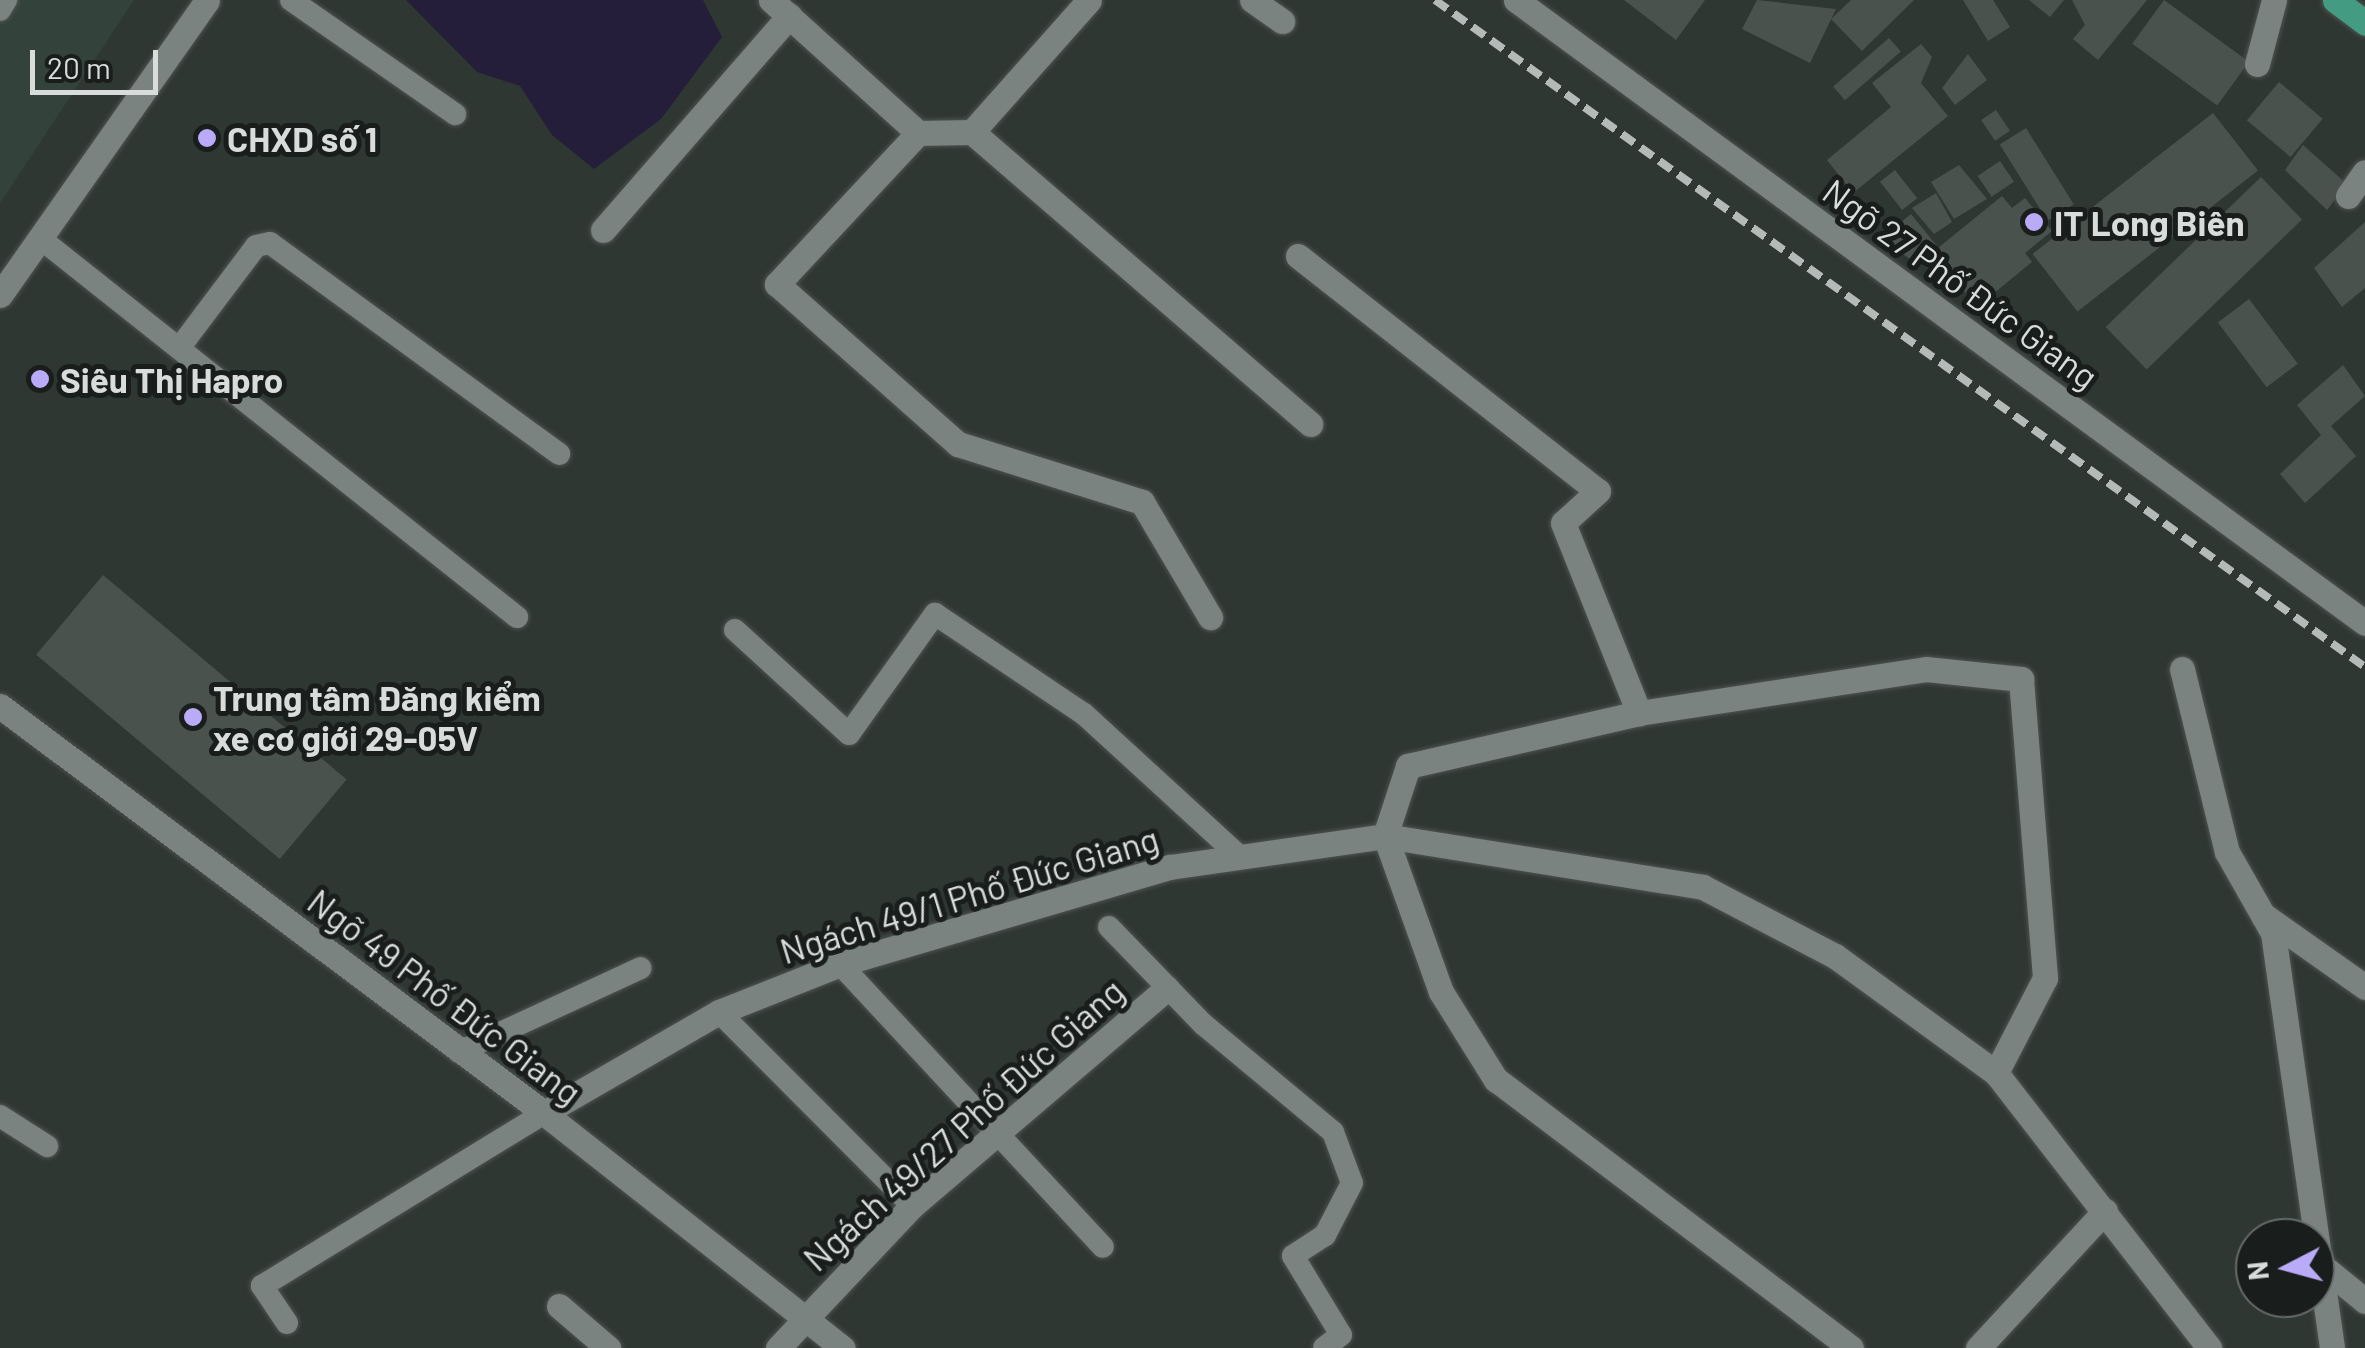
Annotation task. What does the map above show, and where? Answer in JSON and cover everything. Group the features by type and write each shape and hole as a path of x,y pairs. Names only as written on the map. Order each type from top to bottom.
{"main road":[{"path":"2335,0 2365,23"}],"street":[{"path":"0,295 208,0"},
{"path":"972,132 1089,0"},
{"path":"1252,0 1282,22"},
{"name":"Ngõ 27 Phố Đức Giang","path":"1516,0 2365,622"},
{"path":"2257,64 2274,0"},
{"path":"603,230 780,8 918,132 972,132 1310,424"},
{"path":"918,132 777,284 958,444 1142,502 1210,617"},
{"path":"2348,196 2365,172"},
{"path":"1298,256 1598,491 1563,523 1639,713"},
{"path":"1852,1348 1496,1080 1442,992 1385,836 1408,766 1639,713 1926,669 2021,679 2045,978 1996,1072"},
{"path":"2182,669 2227,852 2273,933 2315,1218"},
{"name":"Ngõ 49 Phố Đức Giang","path":"0,706 544,1113 806,1313 843,1348"},
{"name":"Ngách 49/1 Phố Đức Giang","path":"544,1113 719,1012 840,964 1101,886 1240,857 1385,836 1703,887 1836,956 1996,1072 2208,1348"},
{"path":"2263,915 2365,987"},
{"name":"Ngách 49/27 Phố Đức Giang","path":"778,1348 806,1313 912,1206 998,1140 1168,988"},
{"path":"1978,1348 2106,1211"},
{"path":"2335,1277 2365,1301"},
{"path":"559,1306 608,1348"},
{"path":"2328,1318 2332,1348"}],"lane":[{"path":"0,10 6,0"},
{"path":"291,0 455,114"},
{"path":"40,239 517,617"},
{"path":"180,347 256,246 270,243 559,454"},
{"path":"735,630 849,734 935,614 1084,714 1240,857"},
{"path":"1109,927 1168,988 1334,1132 1352,1183 1324,1235 1293,1256 1341,1335 1324,1348"},
{"path":"840,964 998,1140 1103,1247"},
{"path":"459,1052 641,968"},
{"path":"719,1012 912,1206"},
{"path":"287,1323 262,1286 544,1113"},
{"path":"0,1116 47,1146"}],"shaded area":[{"path":"0,0 134,0 0,203"},
{"path":"406,0 703,0 722,37 661,119 594,169 552,135 520,86 477,72"}],"building":[{"path":"1624,0 1705,0 1676,40"},
{"path":"1757,0 1836,9 1810,63 1742,29"},
{"path":"1851,0 1914,0 1862,51 1831,19"},
{"path":"1963,0 1993,0 2010,27 1988,41"},
{"path":"2029,0 2064,0 2050,17"},
{"path":"2072,0 2147,0 2098,60 2073,39 2085,25"},
{"path":"2164,0 2249,62 2217,105 2132,44"},
{"path":"1889,38 1901,52 1845,100 1833,87"},
{"path":"1921,44 1932,57 1921,83 1948,116 1853,193 1827,160 1891,107 1872,83"},
{"path":"1968,54 1987,80 1955,105 1942,88"},
{"path":"2279,82 2323,119 2291,157 2247,120"},
{"path":"1996,110 2010,131 1995,141 1981,120"},
{"path":"2213,113 2258,171 2077,312 2033,254"},
{"path":"2026,128 2074,204 2047,221 2000,144"},
{"path":"2303,145 2347,184 2327,210 2285,170"},
{"path":"2000,161 2014,182 1992,197 1978,176"},
{"path":"1959,165 1987,199 1954,219 1931,182"},
{"path":"1895,170 1917,198 1902,210 1880,182"},
{"path":"2261,177 2302,219 2147,369 2106,327"},
{"path":"1936,193 1952,222 1934,234 1912,208"},
{"path":"2002,196 2012,208 2025,198 2052,231 2025,253 2032,262 1977,307 1933,252"},
{"path":"1911,214 1937,246 1916,263 1881,239"},
{"path":"2365,222 2365,288 2342,307 2314,268"},
{"path":"2249,299 2298,364 2267,387 2218,322"},
{"path":"2343,365 2365,396 2331,426 2356,456 2305,503 2280,474 2321,435 2297,405"},
{"name":"Trung tâm Đăng kiểm xe cơ giới 29-05V","path":"103,575 347,779 280,859 36,655"}],"railway":[{"path":"1435,0 2365,667"}],"place":[{"name":"CHXD số 1","path":"207,138"},
{"name":"IT Long Biên","path":"2034,222"},
{"name":"Siêu Thị Hapro","path":"40,379"},
{"name":"Trung tâm Đăng kiểm xe cơ giới 29-05V","path":"193,717"}]}
